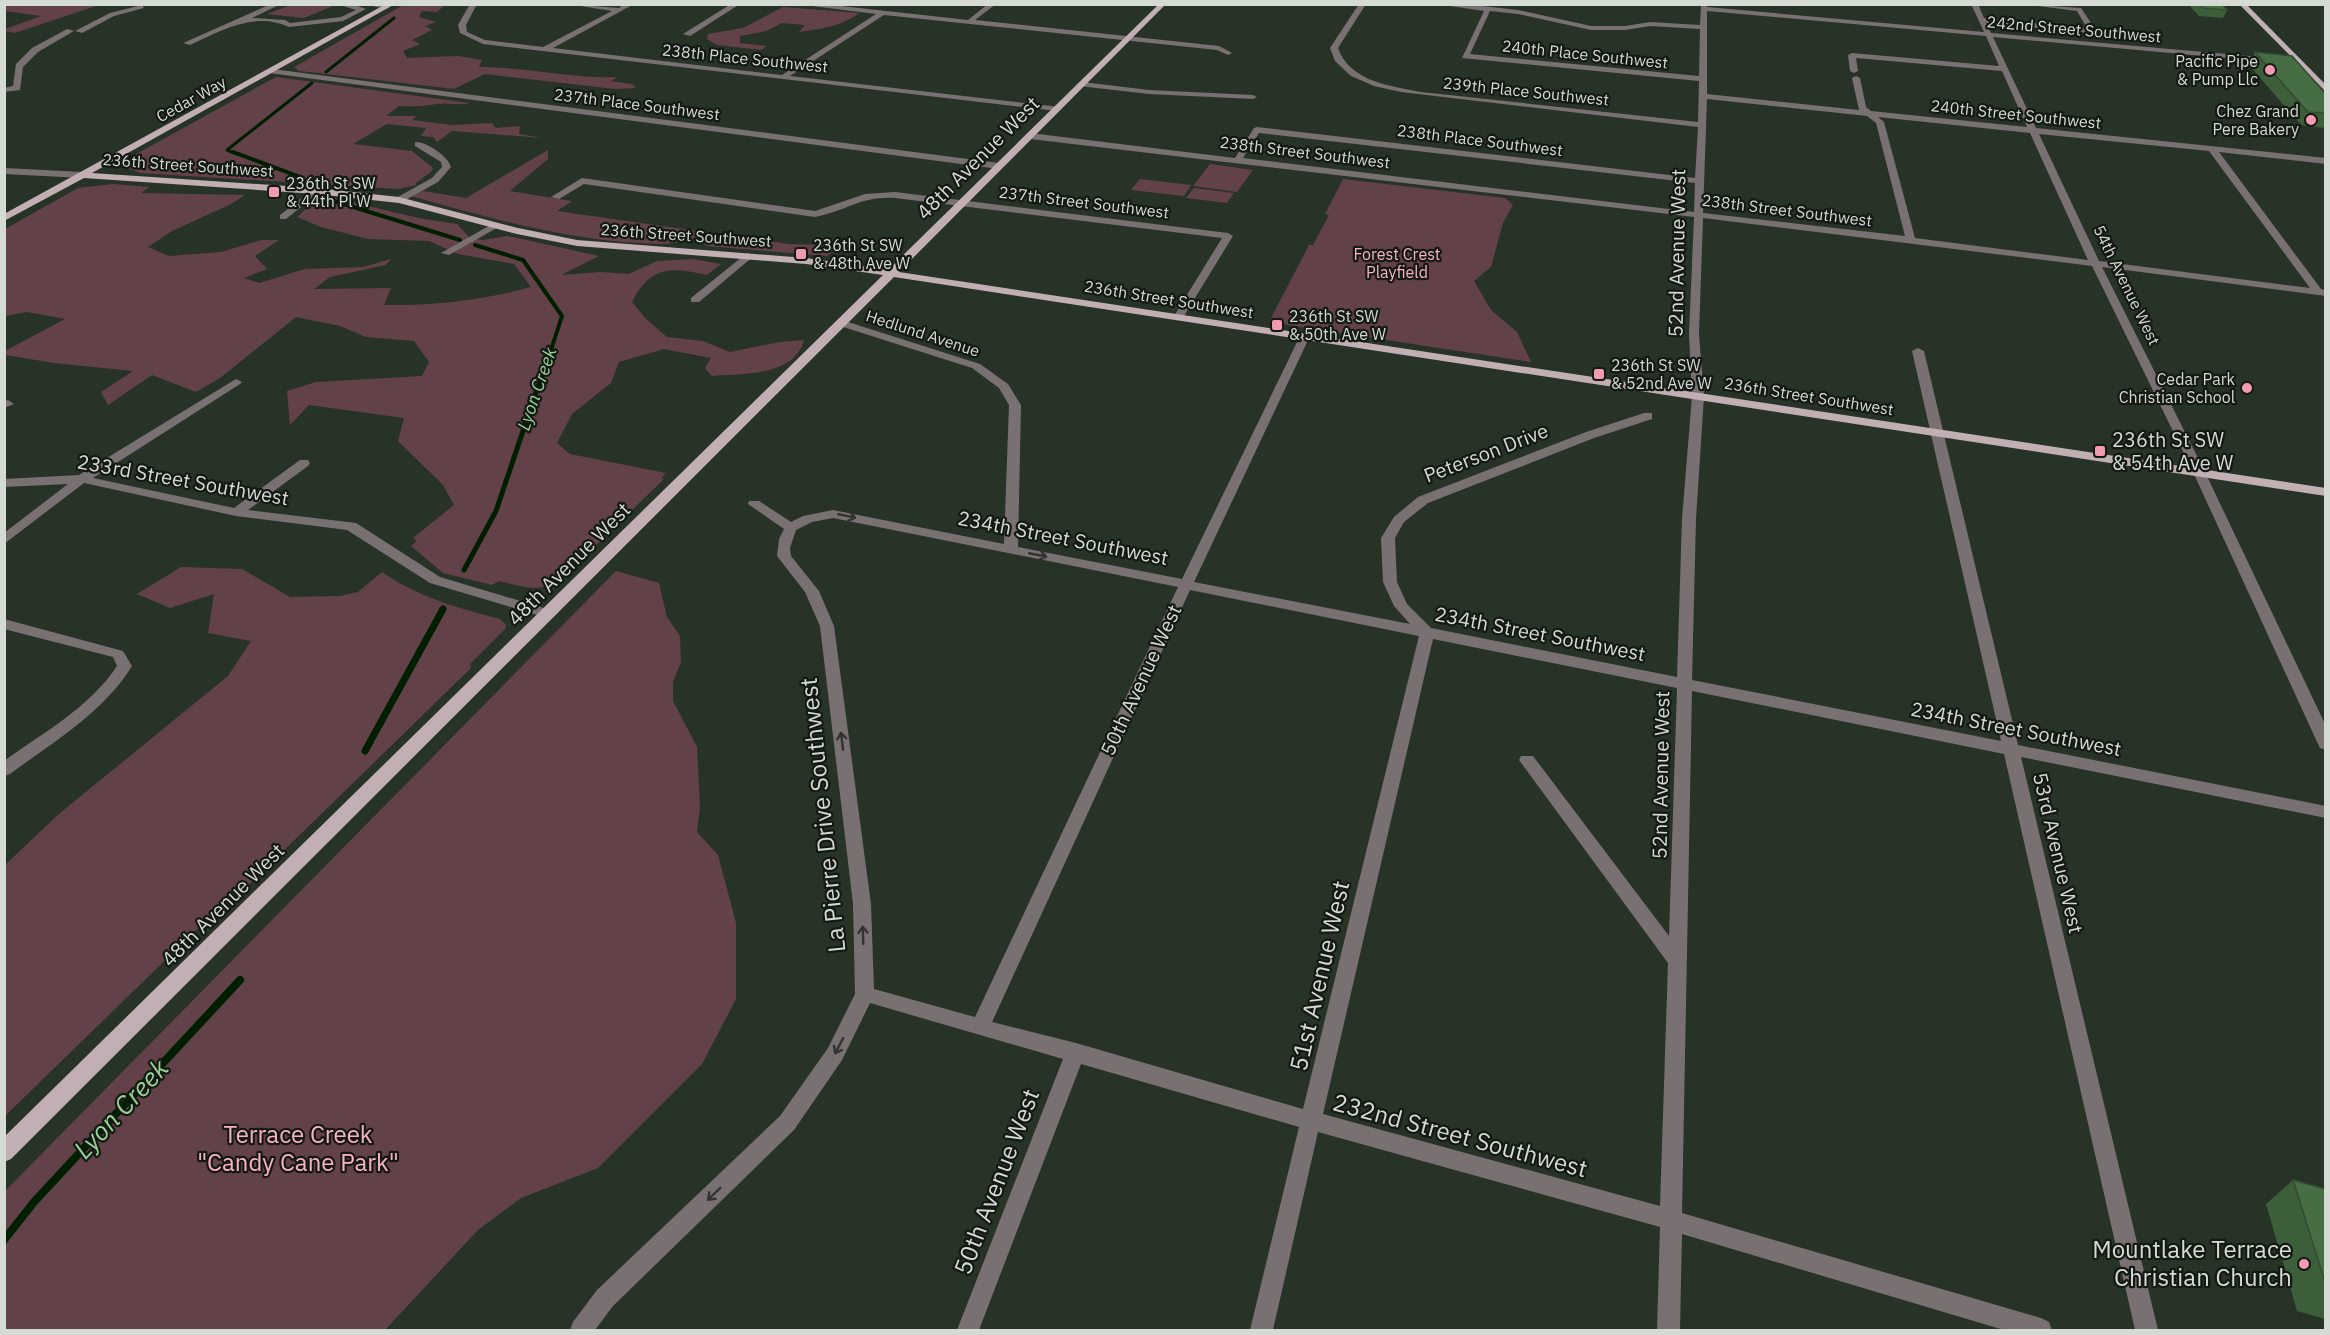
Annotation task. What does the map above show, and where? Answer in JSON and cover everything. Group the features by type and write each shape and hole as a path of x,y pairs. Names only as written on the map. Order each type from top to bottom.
{"main road":[{"name":"48th Avenue West","path":"4,1152 1163,4"},
{"path":"2242,4 2325,90"},
{"name":"Cedar Way","path":"4,218 389,6"},
{"name":"236th Street Southwest","path":"83,175 316,191 399,200 577,243 750,255 892,274 2325,492"}],"street":[{"path":"187,43 278,4"},
{"path":"244,19 285,22 289,25 343,19 363,9 340,4"},
{"path":"367,4 389,6"},
{"name":"238th Place Southwest","path":"474,4 462,25 464,33 483,42 1057,109"},
{"path":"571,4 621,10"},
{"path":"543,50 631,4"},
{"path":"687,34 737,4"},
{"path":"799,4 1219,48 1228,53"},
{"path":"970,21 993,4"},
{"name":"239th Place Southwest","path":"1362,4 1334,48 1339,62 1349,72 1389,88 1421,94 1702,125"},
{"path":"1439,4 1534,15 1568,25 1591,28 1670,24 1704,27"},
{"name":"54th Avenue West","path":"1974,4 2031,130 2199,472 2325,744"},
{"path":"2025,4 2079,9 2101,45"},
{"path":"79,31 112,14 142,7"},
{"name":"52nd Avenue West","path":"1668,1330 1689,519 1698,396 1694,334 1704,7"},
{"name":"242nd Street Southwest","path":"1704,7 2276,60"},
{"name":"240th Place Southwest","path":"1488,9 1465,56 1703,79"},
{"path":"783,77 882,13"},
{"path":"1980,20 2092,31"},
{"path":"4,90 17,88 19,66 35,50 70,31"},
{"path":"1911,240 1880,122 1862,108 1852,55 2004,69"},
{"path":"2287,61 2298,62"},
{"name":"237th Place Southwest","path":"272,71 999,166"},
{"path":"1082,84 1149,92 1253,97"},
{"name":"240th Street Southwest","path":"1703,96 2325,161"},
{"name":"238th Place Southwest","path":"1238,159 1257,130 1699,180"},
{"name":"238th Street Southwest","path":"1030,136 1698,214 2322,293"},
{"path":"399,200 435,180 447,167 445,161 418,144"},
{"path":"2212,149 2322,293"},
{"name":"236th Street Southwest","path":"4,171 83,175"},
{"name":"237th Street Southwest","path":"556,197 582,181 802,214 827,213 869,195 882,194 949,203 964,202 1228,236 1179,316"},
{"path":"283,218 316,191"},
{"path":"446,253 497,225"},
{"path":"695,300 750,255"},
{"name":"Hedlund Avenue","path":"840,323 976,366 1004,386 1015,405 1011,550"},
{"name":"50th Avenue West","path":"980,1026 1186,583 1305,336"},
{"name":"53rd Avenue West","path":"1918,351 2147,1330"},
{"path":"4,540 82,479 236,382"},
{"name":"Peterson Drive","path":"1427,633 1401,606 1390,582 1388,538 1399,520 1423,500 1590,435 1648,416"},
{"path":"236,512 304,463"},
{"name":"233rd Street Southwest","path":"4,483 82,479 236,512 351,526 435,580 549,614"},
{"path":"754,504 791,528"},
{"name":"234th Street Southwest","path":"791,528 808,519 834,513 2325,812"},
{"name":"La Pierre Drive Southwest","path":"581,1330 605,1298 787,1123 835,1054 865,994 862,904 827,626 811,590 783,557 782,542 791,528"},
{"path":"4,624 117,654 125,666 118,680 100,696 4,770"},
{"name":"51st Avenue West","path":"1261,1330 1427,633"},
{"path":"1527,760 1677,961"},
{"name":"232nd Street Southwest","path":"865,994 1671,1220 2041,1330"},
{"name":"50th Avenue West","path":"968,1330 1076,1052"}],"green space":[{"path":"5,4 99,5 15,33 5,31 5,29 41,16 5,11"},
{"path":"405,4 445,5 437,12 422,11 419,17 436,22 425,26 432,30 412,40 420,44 403,51 407,58 458,56 482,60 479,67 618,77 611,81 632,84 636,88 615,89 485,74 454,89 299,71 294,67"},
{"path":"291,5 333,6 304,18 267,14"},
{"path":"783,7 860,13 846,21 823,28 799,32 805,25 782,23 766,31 740,36 740,43 767,46 761,50 717,45 707,39 708,34 743,28"},
{"path":"276,77 470,103 399,106 386,116 417,116 412,120 452,125 492,123 496,128 520,126 519,134 543,138 452,131 437,142 433,137 421,136 426,128 387,124 353,144 412,151 433,168 416,185 399,189 140,173 127,168 129,158"},
{"path":"548,150 548,159 510,191 572,201 557,211 789,244 833,245 834,250 827,256 706,246 698,237 662,244 598,239 504,221 411,196 423,191 466,198"},
{"path":"1210,164 1253,170 1237,192 1193,186"},
{"path":"1140,179 1191,185 1184,196 1131,190"},
{"name":"Forest Crest Playfield","path":"1343,179 1505,198 1513,205 1503,223 1491,267 1474,281 1491,310 1517,332 1531,362 1269,322 1309,245 1313,245 1329,215 1325,214"},
{"path":"113,184 149,187 141,193 245,195 231,204 172,231 148,247 169,256 221,252 261,240 279,240 255,256 267,269 244,278 259,283 305,269 363,267 391,259 386,265 330,277 314,289 391,288 384,305 402,305 476,299 531,287 514,264 458,254 429,241 368,239 321,227 297,217 317,199 350,202 457,224 469,237 482,240 508,236 599,256 561,275 601,272 629,274 657,261 692,259 721,264 707,275 672,270 655,275 639,290 632,302 646,319 667,337 703,341 730,352 779,342 804,340 790,361 779,367 752,373 712,376 705,368 711,358 664,349 619,362 611,383 572,414 557,443 570,454 666,473 661,478 664,479 588,553 584,553 563,575 547,586 529,588 499,581 492,585 443,573 411,546 417,541 413,538 454,505 443,485 398,441 404,418 309,405 290,425 287,391 316,382 422,376 429,362 414,341 366,337 340,326 296,317 220,378 196,392 152,375 108,405 101,392 133,371 54,363 5,355 5,351 65,319 27,312 5,316 5,229 78,188"},
{"path":"1194,188 1234,193 1227,203 1186,198"},
{"path":"181,567 242,569 290,597 340,596 358,592 382,572 424,595 500,619 506,625 505,629 470,664 471,668 232,901 222,905 5,1116 5,865 60,813 228,676 251,641 208,633 214,594 170,608 137,594"},
{"name":"Terrace Creek \"Candy Cane Park\"","path":"616,571 659,583 667,617 680,636 681,662 673,682 673,701 697,747 700,807 697,832 718,855 736,923 736,999 702,1064 598,1168 521,1198 478,1230 385,1330 5,1330 5,1191"}],"building":[{"path":"2200,4 2222,4 2227,10 2203,8"},
{"path":"2255,52 2292,56 2325,93 2325,113 2308,112"},
{"path":"2293,1180 2325,1189 2325,1282"}],"waterway":[{"name":"Lyon Creek","path":"326,72 394,18"},
{"name":"Lyon Creek","path":"237,154 227,150 312,83"},
{"name":"Lyon Creek","path":"233,152 303,178"},
{"name":"Lyon Creek","path":"337,202 460,240"},
{"name":"Lyon Creek","path":"475,245 523,260 562,316 551,350"},
{"name":"Lyon Creek","path":"464,570 496,511 551,348"},
{"name":"Lyon Creek","path":"365,751 443,609"},
{"name":"Lyon Creek","path":"4,1240 34,1202 240,980"}],"place":[{"name":"Pacific Pipe & Pump Llc","path":"2270,70"},
{"name":"Chez Grand Pere Bakery","path":"2311,120"},
{"name":"236th St SW & 44th Pl W","path":"274,192"},
{"name":"236th St SW & 48th Ave W","path":"801,254"},
{"name":"236th St SW & 50th Ave W","path":"1277,325"},
{"name":"236th St SW & 52nd Ave W","path":"1599,374"},
{"name":"Cedar Park Christian School","path":"2247,388"},
{"name":"236th St SW & 54th Ave W","path":"2100,451"},
{"name":"Mountlake Terrace Christian Church","path":"2304,1264"}]}
